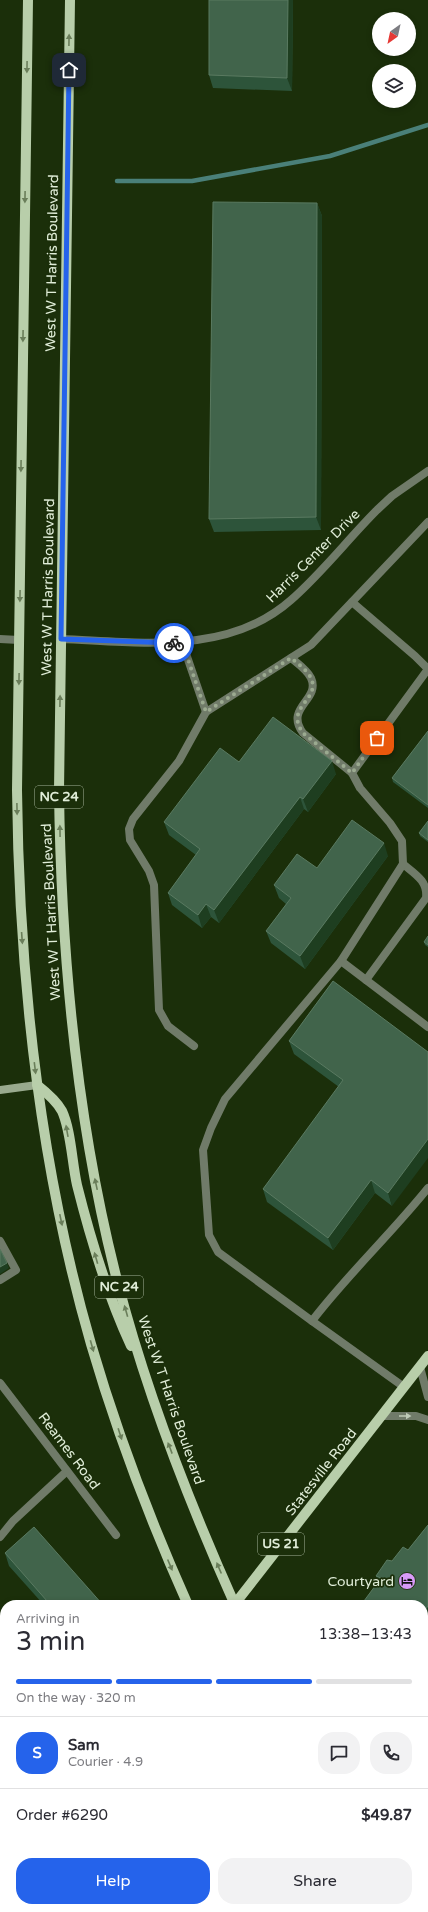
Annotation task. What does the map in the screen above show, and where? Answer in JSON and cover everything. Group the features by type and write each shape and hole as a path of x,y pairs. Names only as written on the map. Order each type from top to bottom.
{"main road":[{"name":"West W T Harris Boulevard","path":"28,0 17,790 23,957 37,1085 55,1192 76,1290 125,1450 186,1600"},
{"name":"West W T Harris Boulevard","path":"70,0 59,790 61,883 65,954 76,1064 93,1170 117,1279 148,1384 185,1487 232,1600"},
{"path":"0,1090 37,1085 57,1103 65,1120 74,1174 98,1265 113,1307 148,1384"},
{"name":"Statesville Road","path":"238,1600 428,1356"}],"street":[{"name":"Harris Center Drive","path":"61,639 170,643 210,639 242,630 269,617 291,601 382,506 428,471"},
{"path":"194,1046 168,1026 159,1010 154,885 149,871 130,840 129,829 134,819 179,761 206,712 311,645 428,522"},
{"path":"352,602 428,669 352,773"},
{"path":"0,639 19,640"},
{"path":"182,642 206,712"},
{"path":"291,658 310,676 313,684 311,693 298,711 296,718 297,726 303,733 352,773 360,788 390,823 402,841 403,864 341,961 225,1099 211,1128 203,1150 209,1235 218,1252 404,1387"},
{"path":"366,980 426,898 427,889 423,880 403,864"},
{"path":"341,961 428,1027"},
{"path":"312,1321 339,1287 406,1215 428,1188"},
{"path":"0,1280 16,1270 1,1245"},
{"path":"420,1367 428,1397"},
{"name":"Reames Road","path":"0,1383 116,1535"},
{"path":"382,1416 416,1416 428,1420"},
{"path":"0,1537 13,1521 68,1471"}],"building":[{"path":"209,0 288,0 287,78 209,75"},
{"path":"213,202 317,203 316,517 209,519"},
{"path":"273,717 332,761 303,799 300,797 214,910 206,904 198,915 168,893 200,849 164,822 220,748 239,762"},
{"path":"428,731 428,805 392,778"},
{"path":"352,820 384,843 300,956 266,931 291,898 274,885 297,854 317,868"},
{"path":"428,821 428,840 419,833"},
{"path":"428,936 428,945 424,942"},
{"path":"333,981 428,1052 428,1139 388,1193 371,1180 328,1238 263,1189 343,1080 289,1041"},
{"path":"0,1249 7,1263 0,1267"},
{"name":"Courtyard","path":"428,1525 428,1600 365,1600 381,1578 376,1576 387,1560 392,1561 403,1547 408,1550"},
{"path":"34,1527 99,1600 46,1600 5,1553"}],"waterway":[{"path":"117,181 192,181 330,156 428,125"}],"way so far":[{"path":"174,643 182,642 206,712 291,658 310,676 313,684 311,693 298,711 296,718 297,726 303,733 352,773 377,738"}],"place":[{"name":"Courtyard","path":"407,1581"}],"route":[{"path":"69,70 61,639 174,643"}]}
